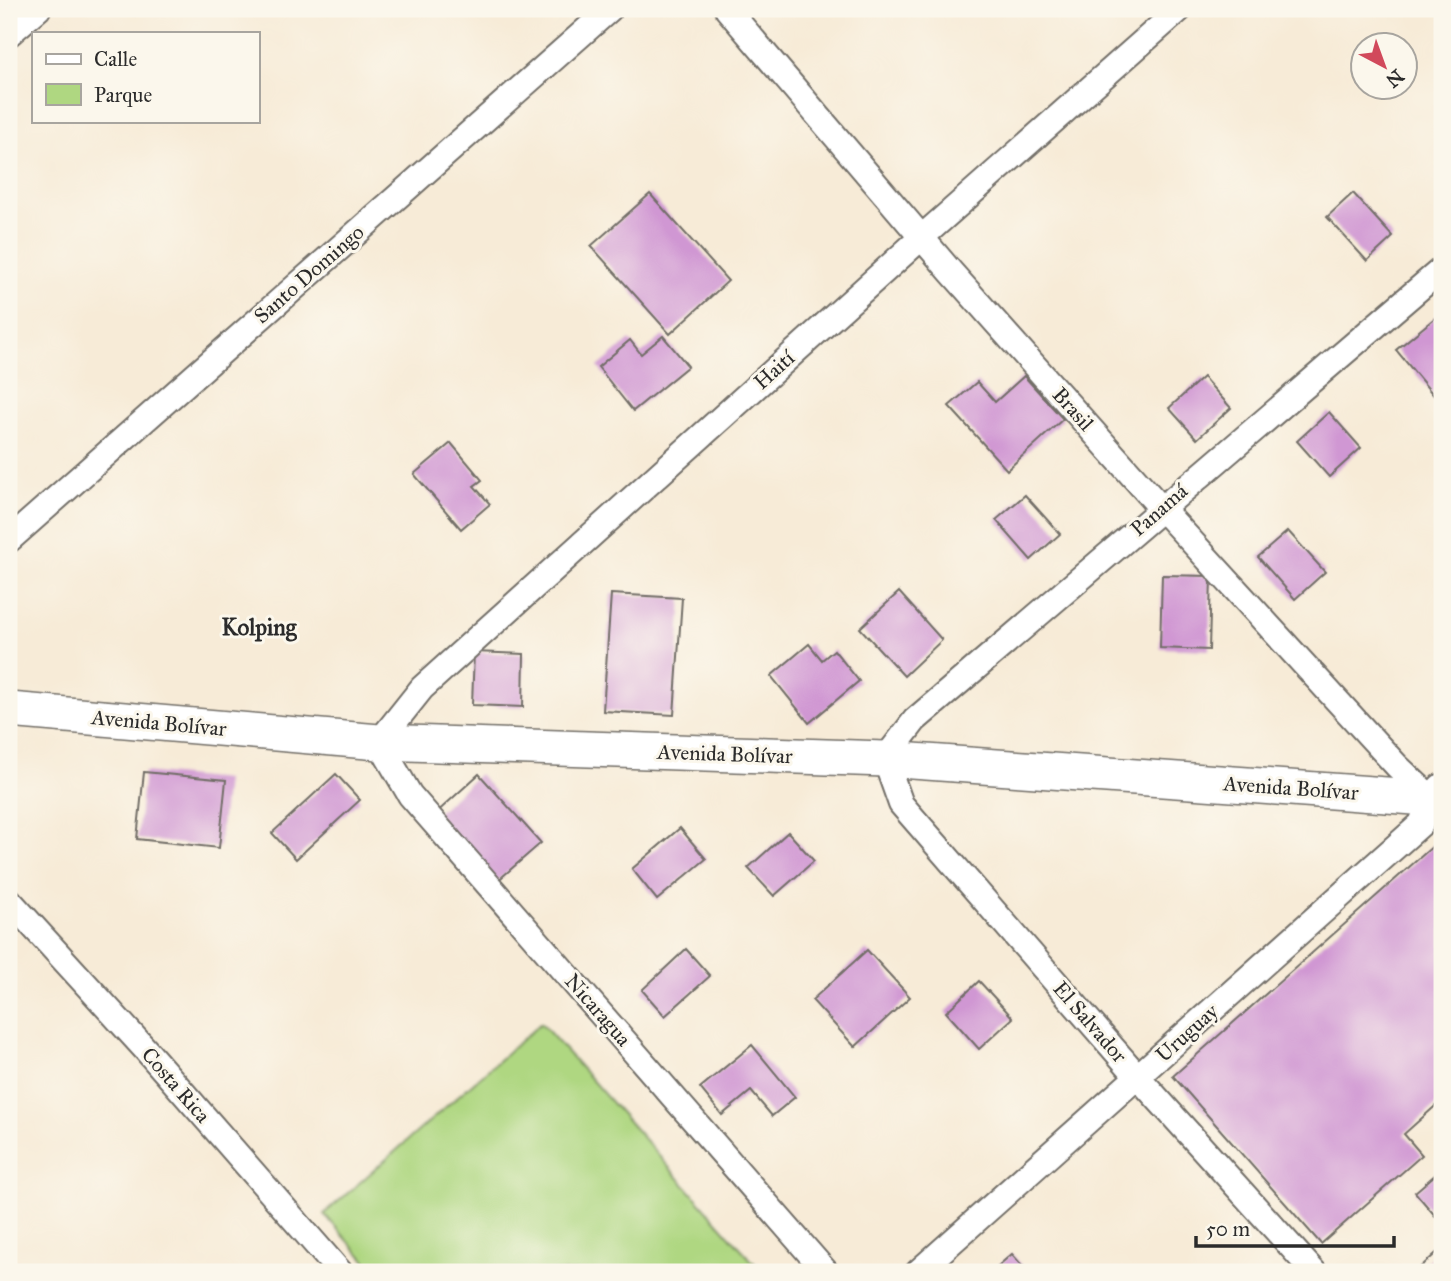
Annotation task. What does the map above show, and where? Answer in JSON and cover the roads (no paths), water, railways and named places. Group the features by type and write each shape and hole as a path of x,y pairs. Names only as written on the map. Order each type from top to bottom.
{"main road":[{"name":"Avenida Bolívar","path":"9,710 379,742 885,760 1438,794"}],"street":[{"path":"9,34 38,9"},
{"name":"Santo Domingo","path":"9,540 610,9"},
{"name":"Brasil","path":"727,9 951,272 1161,509 1397,766 1438,794"},
{"name":"Haití","path":"379,742 422,688 922,237 1180,9"},
{"name":"Panamá","path":"885,760 915,720 1442,269"},
{"name":"Nicaragua","path":"379,742 410,795 826,1272"},
{"name":"El Salvador","path":"885,760 901,804 1138,1077 1314,1272"},
{"name":"Uruguay","path":"918,1272 1421,824 1438,794"},
{"name":"Costa Rica","path":"9,900 146,1050 340,1272"}],"district":[{"name":"Kolping","path":"259,627"}]}
